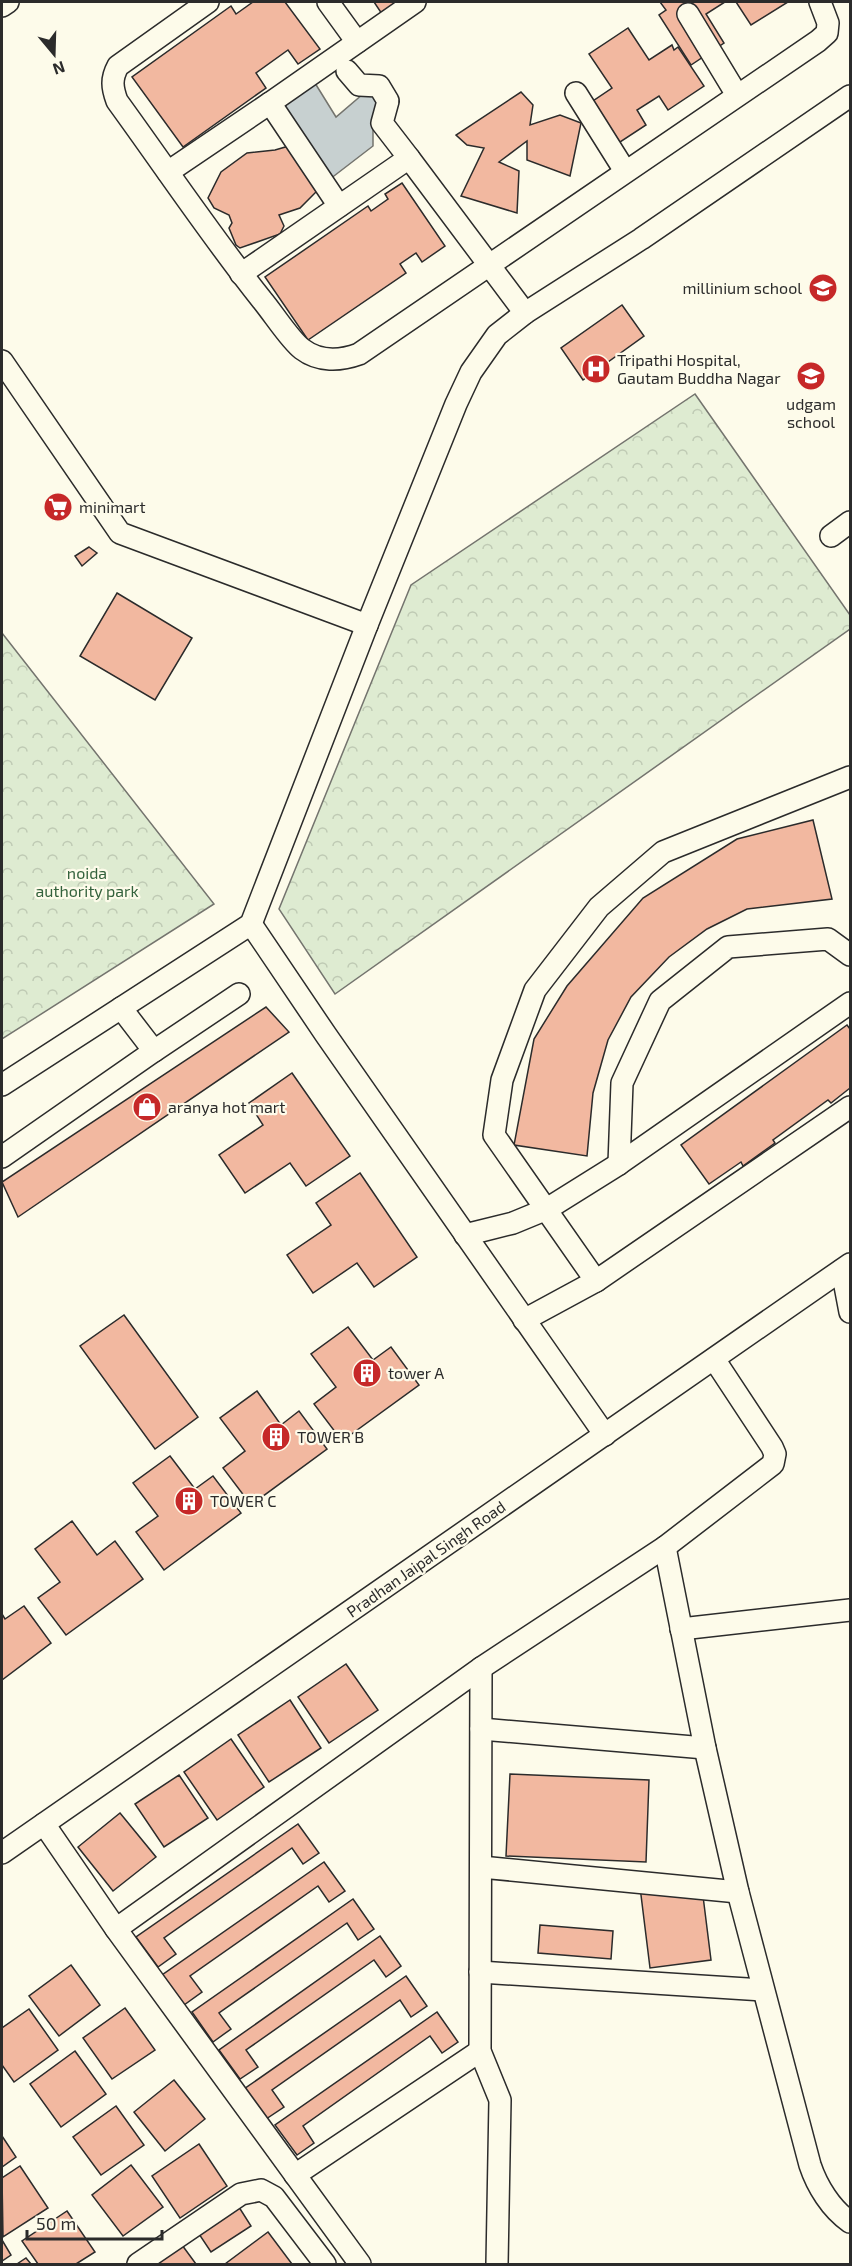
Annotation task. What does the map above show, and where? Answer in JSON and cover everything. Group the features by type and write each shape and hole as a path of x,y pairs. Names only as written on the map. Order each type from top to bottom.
{"street":[{"path":"2,6 8,2"},
{"path":"208,2 126,58 118,66 111,82 117,101 241,274 302,349 316,357 331,360 346,359 359,354 818,41 827,33 828,24 820,2"},
{"path":"328,2 357,42"},
{"path":"168,172 415,2"},
{"path":"688,14 736,95"},
{"path":"347,70 359,85 379,86 388,101 382,123 525,313"},
{"path":"576,93 625,171"},
{"path":"2,1085 251,924 367,625 471,372 497,334 525,313 642,239 850,96"},
{"path":"270,103 339,206"},
{"path":"241,274 410,158"},
{"path":"2,361 120,533 367,625"},
{"path":"831,536 850,522"},
{"path":"596,1281 494,1135 502,1080 535,990 599,907 663,852 850,777"},
{"path":"251,924 605,1435"},
{"path":"619,1164 622,1083 660,1001 728,947 828,939 850,955"},
{"path":"2,1157 239,994"},
{"path":"465,1235 513,1223 547,1209 619,1164 850,1003"},
{"path":"121,1008 154,1051"},
{"path":"524,1320 596,1281 850,1107"},
{"path":"846,1267 849,1298"},
{"name":"Pradhan Jaipal Singh Road","path":"2,1853 846,1267"},
{"path":"116,1929 481,1668 665,1547 773,1464 775,1458 772,1447 714,1359"},
{"path":"665,1547 705,1748 738,1892 815,2180 822,2192 850,2222"},
{"path":"681,1629 850,1610"},
{"path":"481,1668 480,2051 500,2100 497,2265"},
{"path":"481,1729 705,1748"},
{"path":"44,1824 116,1929 360,2265"},
{"path":"481,1867 738,1892"},
{"path":"480,1971 763,1990"},
{"path":"295,2175 480,2051"},
{"path":"138,2265 241,2194 261,2190 274,2197 325,2265"}],"green space":[{"path":"695,394 850,615 850,629 335,994 279,909 411,585"},
{"name":"noida authority park","path":"2,633 214,904 2,1039"}],"shaded area":[{"path":"310,75 336,117 363,94 385,97 373,124 373,146 330,179 277,113"}],"building":[{"path":"253,2 285,2 320,49 298,64 288,50 256,73 266,88 183,147 132,77 231,6 236,14"},
{"path":"374,2 401,2 382,14"},
{"path":"660,2 725,2 706,14 724,43 691,65 659,15 666,10"},
{"path":"736,2 788,2 751,25"},
{"path":"628,28 649,60 672,45 674,50 678,47 704,86 668,110 659,96 637,110 646,125 614,146 587,105 612,88 589,54"},
{"path":"521,92 533,105 530,125 560,115 581,123 570,176 527,160 527,141 499,162 519,171 517,213 461,196 484,148 467,145 456,135"},
{"path":"289,146 317,191 300,208 279,215 284,226 280,234 240,248 236,245 229,228 232,223 229,215 214,208 208,198 221,172 247,153"},
{"path":"402,183 445,246 422,262 416,253 400,264 406,273 308,340 265,277 368,206 371,211 388,199 385,194"},
{"path":"622,305 644,336 583,380 561,348"},
{"name":"minimart","path":"58,503 65,511 58,516 52,510"},
{"path":"89,547 97,553 82,566 75,556"},
{"path":"117,593 192,638 155,700 80,656"},
{"path":"813,820 832,899 747,909 707,929 669,957 631,997 608,1040 593,1093 587,1156 514,1145 534,1039 567,986 643,898 737,839"},
{"name":"aranya hot mart","path":"266,1007 289,1032 18,1217 2,1182"},
{"path":"847,1025 850,1029 850,1088 831,1103 828,1100 773,1140 775,1143 743,1166 741,1162 709,1184 681,1145"},
{"path":"292,1073 350,1156 306,1186 290,1163 245,1193 219,1155 263,1125 249,1103"},
{"path":"360,1173 417,1257 374,1287 357,1263 313,1293 287,1255 331,1225 316,1203"},
{"path":"124,1315 198,1417 155,1449 80,1346"},
{"name":"tower A","path":"348,1327 373,1360 391,1347 419,1385 342,1441 314,1404 336,1387 311,1354"},
{"name":"TOWER B","path":"257,1391 281,1425 299,1411 327,1449 251,1505 223,1468 245,1451 220,1418"},
{"name":"TOWER C","path":"170,1456 195,1489 213,1476 241,1513 164,1570 136,1532 158,1516 133,1483"},
{"path":"72,1521 97,1555 115,1541 143,1579 66,1635 38,1598 60,1582 35,1549"},
{"path":"24,1606 51,1643 2,1680 2,1614 5,1619"},
{"path":"346,1664 378,1710 329,1743 298,1697"},
{"path":"290,1700 321,1748 269,1782 238,1735"},
{"path":"231,1739 264,1787 217,1820 184,1772"},
{"path":"510,1774 649,1780 646,1862 506,1856"},
{"path":"179,1775 208,1818 164,1847 135,1804"},
{"path":"120,1813 156,1857 113,1891 78,1847"},
{"path":"298,1824 319,1853 303,1864 292,1848 164,1938 176,1954 158,1967 136,1937"},
{"path":"324,1862 345,1891 329,1902 318,1886 190,1976 202,1992 184,2005 162,1975"},
{"path":"701,1880 711,1960 650,1968 640,1887"},
{"path":"353,1899 374,1929 358,1940 347,1923 219,2013 231,2029 213,2042 192,2012"},
{"path":"540,1925 613,1931 611,1959 538,1953"},
{"path":"380,1936 401,1966 386,1977 374,1960 246,2050 258,2067 240,2079 219,2050"},
{"path":"71,1965 100,2005 59,2036 29,1996"},
{"path":"406,1976 427,2006 411,2017 400,2000 272,2090 284,2107 266,2119 244,2089"},
{"path":"125,2008 155,2050 112,2079 83,2038"},
{"path":"29,2009 58,2050 14,2082 2,2065 2,2028"},
{"path":"437,2012 458,2042 442,2053 430,2036 303,2126 314,2143 297,2155 275,2125"},
{"path":"75,2051 106,2094 61,2127 30,2084"},
{"path":"174,2080 205,2119 165,2151 134,2112"},
{"path":"116,2106 144,2145 101,2175 73,2137"},
{"path":"2,2136 16,2157 2,2167"},
{"path":"199,2144 227,2186 180,2218 152,2176"},
{"path":"131,2165 163,2207 123,2236 92,2195"},
{"path":"20,2166 48,2208 3,2237 2,2178"},
{"path":"237,2204 251,2226 211,2252 197,2231"},
{"path":"67,2211 95,2252 76,2264 38,2264 22,2241"},
{"path":"268,2232 292,2264 225,2264"},
{"path":"2,2240 11,2255 2,2261"},
{"path":"182,2245 196,2264 155,2264"},
{"path":"26,2258 31,2264 17,2264"}],"place":[{"name":"millinium school","path":"823,288"},
{"name":"Tripathi Hospital, Gautam Buddha Nagar","path":"596,369"},
{"name":"udgam school","path":"811,376"},
{"name":"minimart","path":"58,507"},
{"name":"aranya hot mart","path":"147,1107"},
{"name":"tower A","path":"367,1373"},
{"name":"TOWER B","path":"276,1437"},
{"name":"TOWER C","path":"189,1501"}]}
